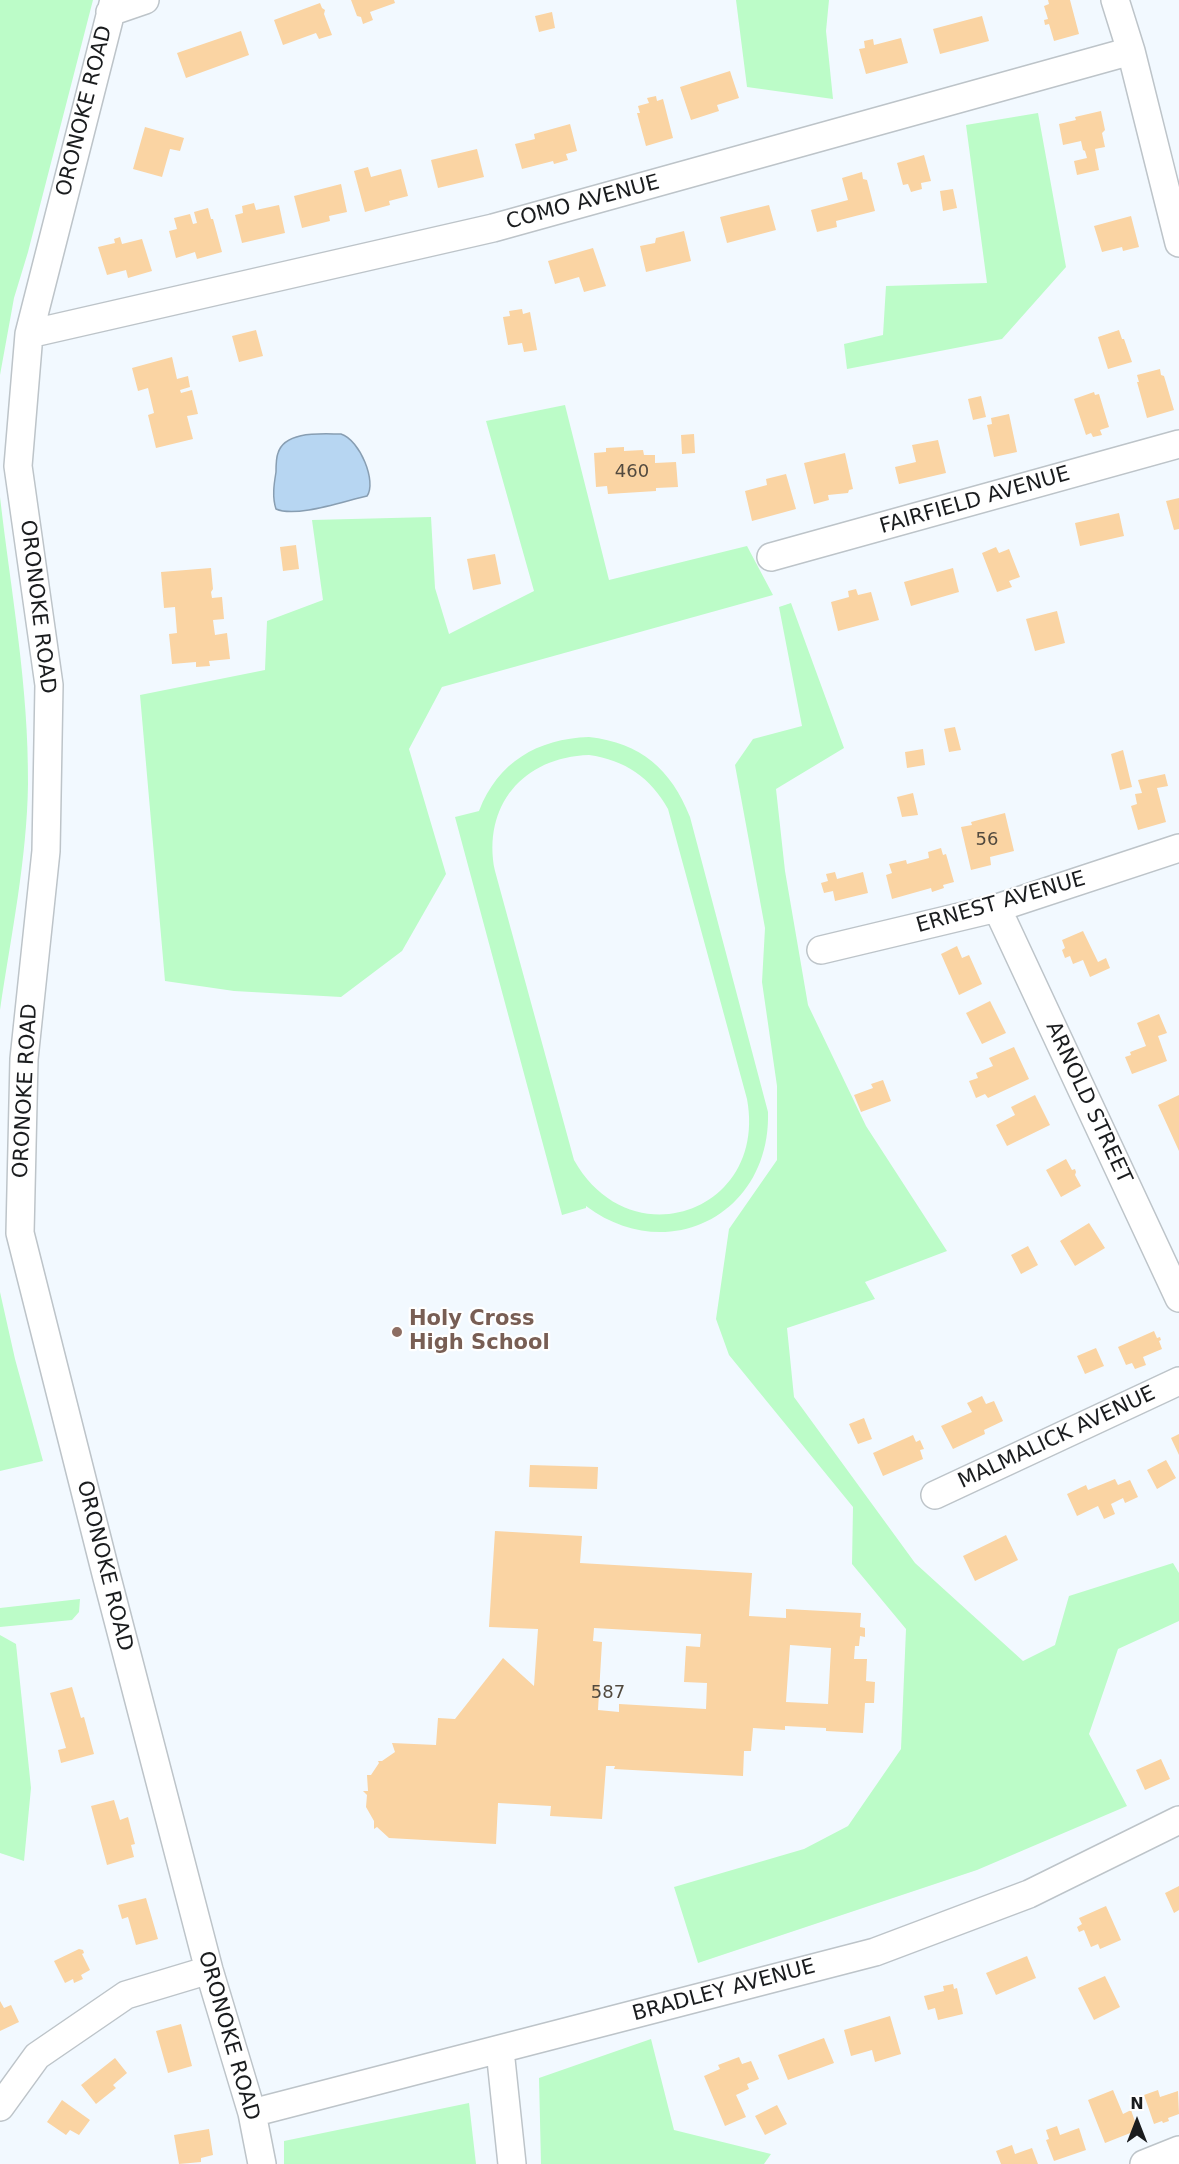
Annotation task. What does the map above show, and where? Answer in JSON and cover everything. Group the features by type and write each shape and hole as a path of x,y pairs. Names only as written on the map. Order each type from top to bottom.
{"street":[{"path":"112,6 145,0"},
{"path":"1115,0 1131,51 1179,243"},
{"name":"ORONOKE ROAD","path":"112,6 29,334 18,466 49,684 46,851 24,1059 20,1233 209,1970 252,2113 262,2164"},
{"name":"COMO AVENUE","path":"29,334 494,228 1131,51"},
{"name":"FAIRFIELD AVENUE","path":"771,557 1179,444"},
{"name":"ERNEST AVENUE","path":"821,950 997,908 1179,849"},
{"name":"ARNOLD STREET","path":"997,908 1179,1298"},
{"name":"MALMALICK AVENUE","path":"935,1495 1179,1381"},
{"name":"BRADLEY AVENUE","path":"252,2113 874,1952 1029,1894 1179,1820"},
{"path":"0,2107 36,2056 126,1995 209,1970"},
{"path":"500,2050 512,2164"},
{"path":"1144,2164 1179,2150"}],"green space":[{"path":"0,0 93,0 14,298 0,375"},
{"path":"736,0 829,0 826,31 833,99 747,87"},
{"path":"1038,113 1066,267 1002,339 847,369 844,344 883,335 886,286 987,283 966,125"},
{"path":"565,405 609,580 747,546 773,595 442,687 409,749 446,874 402,951 341,997 234,991 165,981 140,695 265,670 267,621 323,600 312,520 431,517 435,588 449,634 534,591 486,421"},
{"path":"0,497 26,712 28,784 22,869 0,1010"},
{"path":"791,603 844,748 776,789 785,871 808,1005 866,1126 947,1251 865,1282 875,1299 787,1328 794,1397 915,1563 1023,1661 1055,1645 1069,1596 1173,1563 1179,1573 1179,1621 1118,1649 1089,1734 1127,1806 977,1870 698,1963 674,1887 804,1849 848,1826 901,1749 906,1629 852,1564 853,1507 729,1355 716,1319 729,1229 777,1160 777,1086 762,982 765,928 735,765 753,739 802,726 779,607"},
{"path":"589,737 607,740 639,752 663,772 674,785 682,800 690,817 768,1112 764,1148 752,1179 733,1203 708,1220 680,1230 649,1232 617,1224 586,1206 586,1208 562,1215 455,817 479,811 497,779 522,756 536,748 570,739","holes":["589,755 602,757 636,772 654,788 668,809 747,1099 748,1138 737,1170 716,1194 689,1209 659,1214 628,1209 598,1191 574,1160 495,871 493,847 495,826 502,806 512,789 527,775 545,765 565,758"]},
{"path":"0,1292 15,1359 43,1461 0,1471"},
{"path":"80,1599 79,1612 72,1620 0,1627 0,1608"},
{"path":"0,1635 16,1644 31,1788 24,1861 0,1853"},
{"path":"651,2039 674,2130 771,2154 764,2164 541,2164 539,2078"},
{"path":"469,2103 476,2164 284,2164 284,2141"}],"water":[{"path":"341,434 354,444 365,462 370,481 367,496 308,510 276,509 274,486 276,462 282,446 288,440 305,435"}],"building":[{"path":"351,0 394,0 395,3 370,12 373,20 363,24"},
{"path":"1048,0 1070,0 1079,34 1054,41 1049,24 1045,25 1044,20 1048,19 1044,6 1049,4"},
{"path":"320,3 325,10 324,14 332,35 319,39 316,33 283,45 274,20"},
{"path":"552,12 555,28 539,32 535,16"},
{"path":"982,16 989,41 940,54 933,29"},
{"path":"241,31 249,55 186,78 177,53"},
{"path":"901,38 908,63 866,74 859,49 865,48 864,41 873,39 874,45"},
{"path":"730,71 739,98 717,105 719,111 691,120 680,87"},
{"path":"656,96 657,101 663,99 673,138 646,146 637,113 640,113 638,106 649,103 647,98"},
{"path":"1101,111 1105,130 1102,133 1105,147 1095,149 1099,170 1077,175 1074,161 1087,158 1085,151 1081,141 1063,145 1059,124 1076,120 1075,117"},
{"path":"570,124 577,151 566,154 568,160 554,164 553,161 522,169 515,144 535,139 534,134"},
{"path":"145,127 184,138 180,151 170,149 162,177 133,169"},
{"path":"477,149 484,177 438,188 431,160"},
{"path":"924,155 931,181 921,183 922,189 911,192 908,184 903,185 897,163"},
{"path":"368,167 371,177 401,169 408,196 389,201 390,205 365,212 354,171"},
{"path":"862,172 863,179 867,180 875,211 836,221 837,227 817,232 811,210 848,200 842,178"},
{"path":"341,184 347,212 329,216 330,221 302,228 294,196"},
{"path":"953,189 957,208 943,211 940,191"},
{"path":"254,203 256,210 279,205 285,233 242,243 235,215 243,213 242,206"},
{"path":"769,205 776,230 727,243 720,217"},
{"path":"208,208 222,252 197,259 195,252 176,258 169,231 177,229 174,218 190,214 193,224 197,223 194,212"},
{"path":"1131,216 1139,247 1123,251 1122,247 1102,252 1094,226"},
{"path":"684,231 691,261 646,272 640,246 655,243 656,238"},
{"path":"120,237 122,244 142,239 152,271 128,278 126,270 107,275 98,247 115,243 114,239"},
{"path":"593,248 606,286 584,292 579,277 555,284 548,261"},
{"path":"522,309 523,314 530,312 537,350 524,352 522,343 508,345 503,317 510,316 509,311"},
{"path":"256,330 263,356 239,362 232,336"},
{"path":"1119,330 1132,362 1108,369 1098,337"},
{"path":"172,357 177,379 188,376 190,387 180,390 181,393 192,390 198,414 187,416 193,439 156,448 148,415 154,413 148,388 138,391 132,368"},
{"path":"1160,369 1174,410 1147,418 1137,375"},
{"path":"1094,392 1095,395 1099,394 1109,427 1100,430 1102,435 1093,437 1091,433 1086,435 1074,399"},
{"path":"981,396 986,417 973,420 968,399"},
{"path":"1009,414 1017,452 994,457 987,425 992,424 991,418"},
{"path":"694,434 695,453 682,454 681,435"},
{"path":"938,440 946,473 899,484 895,467 916,462 912,445"},
{"path":"624,447 624,451 643,450 644,455 655,455 655,463 676,462 678,487 608,494 607,486 596,487 594,453 606,452 606,448"},
{"path":"845,453 853,489 848,493 828,495 829,500 814,504 804,463"},
{"path":"786,474 796,509 752,521 745,491 767,485 766,479"},
{"path":"1179,498 1179,529 1174,530 1166,501"},
{"path":"1119,513 1124,536 1080,546 1075,523"},
{"path":"296,545 299,569 283,571 280,547"},
{"path":"996,547 999,553 1009,549 1020,577 1009,581 1012,587 997,592 982,553"},
{"path":"495,554 501,584 473,590 467,559"},
{"path":"211,568 212,598 222,597 224,619 213,620 215,635 227,633 230,659 209,661 210,666 196,667 196,662 172,664 169,634 177,633 175,607 164,608 161,572"},
{"path":"953,568 959,592 911,606 904,582"},
{"path":"856,589 858,595 871,592 879,620 838,631 831,602 849,597 848,591"},
{"path":"1057,611 1065,643 1035,651 1026,619"},
{"path":"955,727 961,750 949,752 944,729"},
{"path":"923,749 925,765 907,768 905,752"},
{"path":"1123,750 1132,787 1120,790 1111,754"},
{"path":"1165,774 1168,786 1157,788 1166,822 1138,830 1131,806 1137,804 1135,794 1142,793 1138,780"},
{"path":"913,793 918,815 902,817 897,797"},
{"path":"1005,813 1014,851 990,857 991,865 971,870 961,827"},
{"path":"941,848 943,855 946,854 954,882 943,885 944,888 932,892 931,888 892,899 886,875 892,873 889,864 906,860 907,864 929,858 928,852"},
{"path":"835,872 837,879 863,872 868,893 835,901 833,891 824,893 821,883 828,881 826,874"},
{"path":"1083,931 1098,962 1106,958 1110,968 1090,977 1083,960 1073,964 1070,956 1065,958 1062,950 1065,948 1062,940"},
{"path":"957,946 962,958 969,955 982,984 959,995 941,954"},
{"path":"990,1001 1006,1033 982,1044 966,1013"},
{"path":"1159,1014 1167,1033 1158,1036 1167,1061 1132,1074 1125,1057 1131,1055 1130,1052 1146,1046 1137,1023"},
{"path":"1014,1047 1029,1079 988,1098 985,1094 976,1098 969,1081 978,1078 976,1073 993,1066 989,1058"},
{"path":"883,1080 891,1101 861,1112 854,1095 873,1088 871,1084"},
{"path":"1035,1095 1050,1125 1007,1146 996,1125 1015,1115 1011,1107"},
{"path":"1179,1095 1179,1151 1158,1105"},
{"path":"1066,1159 1072,1170 1075,1169 1075,1175 1081,1186 1061,1197 1046,1170"},
{"path":"1089,1223 1105,1248 1075,1266 1060,1241"},
{"path":"1028,1246 1038,1265 1021,1274 1011,1255"},
{"path":"1154,1331 1157,1338 1160,1337 1162,1349 1143,1357 1146,1365 1135,1369 1132,1363 1126,1365 1118,1347"},
{"path":"1096,1348 1104,1366 1085,1374 1077,1356"},
{"path":"982,1396 986,1404 994,1401 1003,1421 984,1430 985,1434 953,1449 941,1426 972,1412 967,1403"},
{"path":"864,1418 872,1439 858,1444 849,1424"},
{"path":"1179,1434 1179,1455 1171,1438"},
{"path":"913,1435 916,1442 920,1440 924,1449 920,1450 923,1459 883,1476 873,1453"},
{"path":"1166,1460 1176,1478 1157,1489 1147,1470"},
{"path":"530,1465 598,1467 597,1489 529,1487"},
{"path":"1115,1479 1118,1485 1130,1480 1138,1497 1125,1503 1123,1498 1111,1504 1115,1514 1104,1519 1098,1506 1077,1516 1067,1494 1086,1485 1088,1490"},
{"path":"495,1531 582,1536 580,1563 752,1573 749,1616 786,1618 786,1609 861,1613 860,1627 865,1628 865,1637 860,1636 859,1646 855,1646 854,1659 867,1659 866,1681 875,1682 874,1703 865,1703 863,1733 785,1726 785,1730 753,1728 751,1751 744,1751 743,1776 614,1769 615,1766 606,1766 602,1819 550,1816 551,1806 498,1803 496,1844 389,1838 377,1827 374,1829 374,1821 366,1807 367,1795 363,1791 368,1791 367,1775 371,1775 378,1761 382,1761 395,1752 392,1743 436,1745 438,1718 455,1719 503,1658 534,1686 538,1629 489,1627","holes":["594,1628 701,1634 700,1647 686,1646 684,1682 707,1683 706,1709 619,1704 619,1712 598,1710 602,1642 593,1641","790,1645 831,1648 828,1704 786,1702"]},
{"path":"1006,1535 1018,1560 975,1581 963,1556"},
{"path":"72,1687 81,1718 84,1717 94,1754 61,1763 58,1750 66,1748 50,1693"},
{"path":"1161,1759 1170,1779 1145,1790 1136,1770"},
{"path":"114,1800 120,1820 128,1817 135,1844 131,1845 134,1857 107,1865 91,1806"},
{"path":"1179,1886 1179,1910 1174,1913 1165,1893"},
{"path":"146,1898 158,1939 136,1945 128,1917 122,1919 118,1905"},
{"path":"1106,1906 1121,1940 1100,1949 1098,1944 1091,1947 1084,1930 1079,1932 1077,1927 1082,1924 1079,1918"},
{"path":"79,1949 83,1950 82,1954 90,1970 81,1975 83,1979 74,1983 73,1979 65,1983 54,1961"},
{"path":"1027,1956 1036,1978 996,1995 986,1973"},
{"path":"1105,1976 1120,2007 1094,2020 1078,1988"},
{"path":"953,1984 954,1989 957,1988 963,2014 938,2020 935,2008 928,2010 924,1996 944,1991 943,1986"},
{"path":"0,2001 4,2008 11,2005 19,2022 0,2031"},
{"path":"890,2016 901,2054 875,2062 872,2050 851,2056 844,2030"},
{"path":"181,2024 192,2066 168,2073 156,2031"},
{"path":"824,2038 834,2063 788,2080 778,2055"},
{"path":"739,2057 742,2064 751,2061 759,2079 747,2084 749,2089 736,2095 746,2117 725,2126 704,2076 720,2069 718,2065"},
{"path":"115,2058 127,2073 113,2085 116,2088 96,2104 81,2085"},
{"path":"1113,2090 1123,2114 1131,2110 1138,2130 1105,2143 1088,2100"},
{"path":"1158,2090 1160,2097 1178,2091 1179,2114 1168,2118 1169,2121 1154,2124 1144,2095"},
{"path":"62,2100 90,2120 79,2135 70,2130 66,2135 47,2122"},
{"path":"777,2105 787,2124 765,2135 755,2116"},
{"path":"1057,2126 1060,2135 1079,2128 1086,2150 1054,2161 1046,2140 1049,2139 1046,2130"},
{"path":"209,2129 213,2155 201,2158 201,2162 179,2164 174,2135"},
{"path":"1012,2145 1015,2154 1032,2148 1038,2164 1001,2164 996,2151"}],"place":[{"name":"Holy Cross High School","path":"397,1332"}]}
